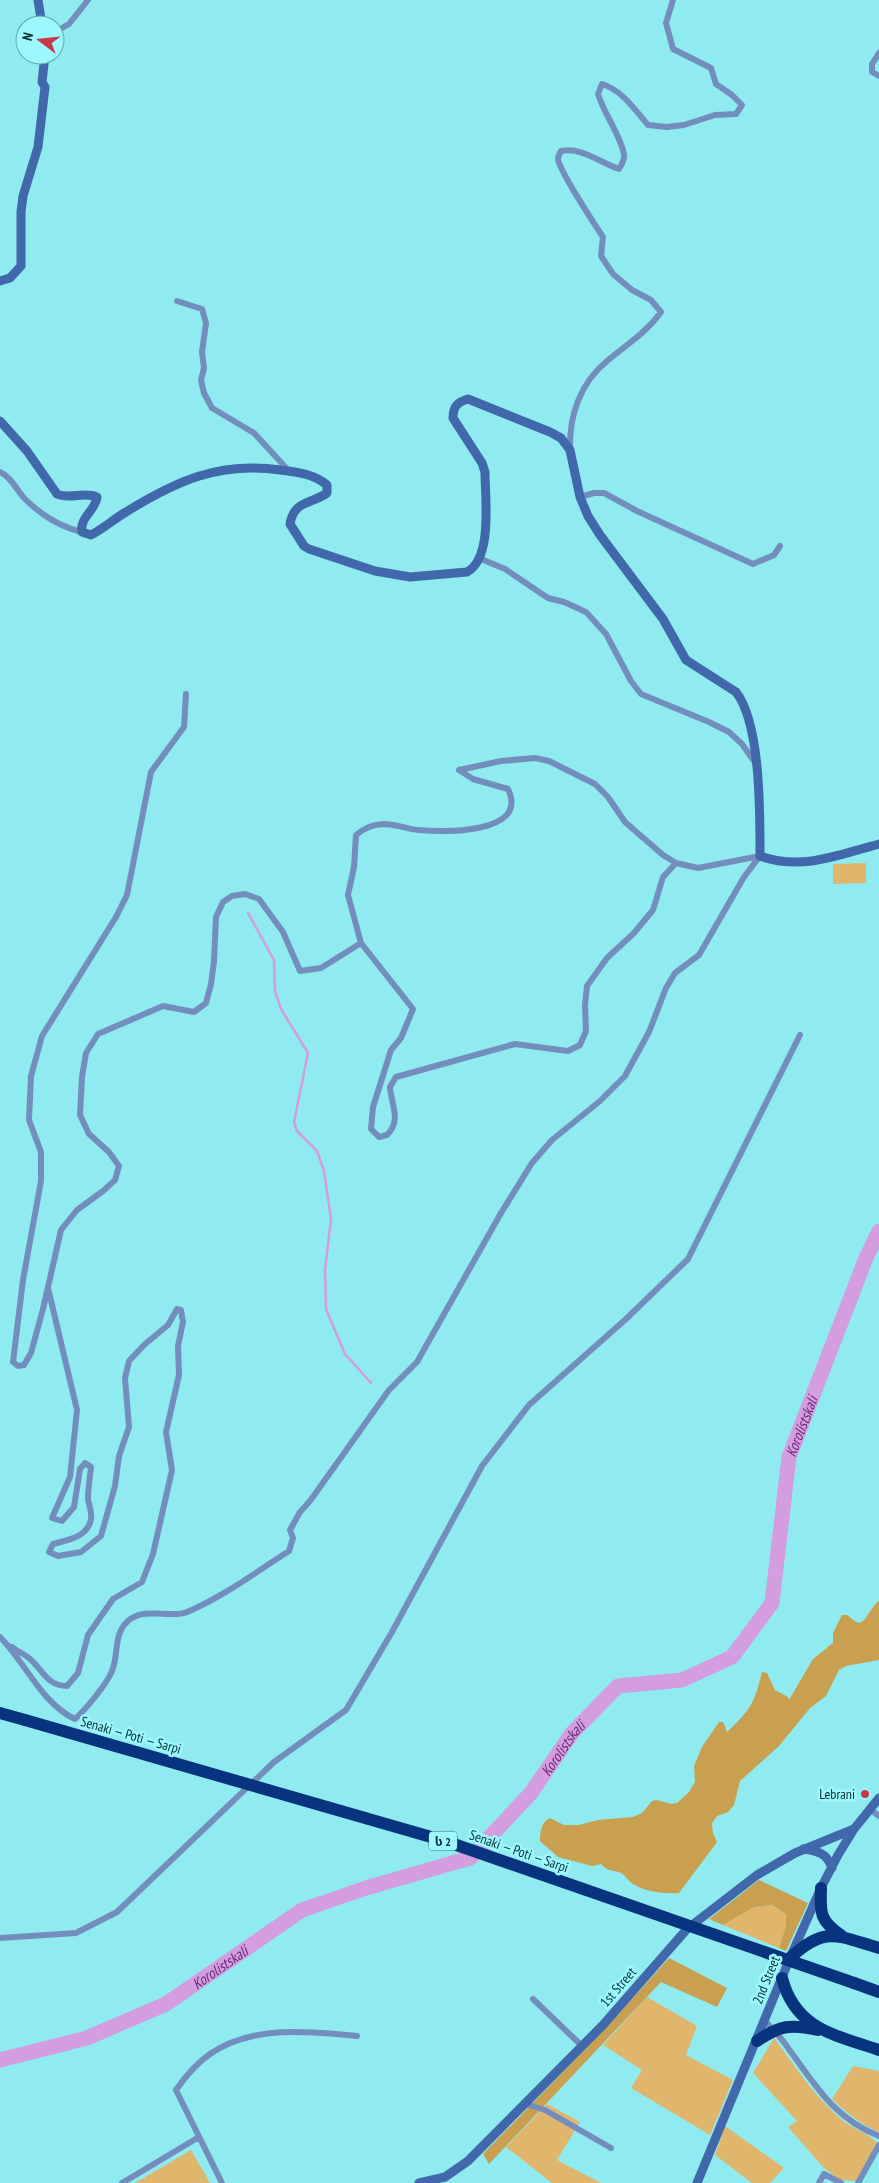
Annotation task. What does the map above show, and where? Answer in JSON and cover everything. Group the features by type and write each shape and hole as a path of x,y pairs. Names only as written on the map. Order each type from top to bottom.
{"highway":[{"name":"Senaki — Poti — Sarpi","path":"0,1714 445,1841 879,1992"},
{"path":"822,1888 820,1909 828,1926 847,1938"},
{"path":"790,1958 806,1943 826,1935 847,1938 879,1948"},
{"path":"782,1978 786,1996 800,2016 827,2032"},
{"path":"757,2041 769,2026 795,2025 827,2032 879,2050"}],"street":[{"path":"38,0 40,15"},
{"path":"65,26 69,24 88,0"},
{"path":"0,1637 46,1695 64,1714 75,1719 85,1711 112,1671 116,1643 126,1623 135,1615 185,1614 216,1597 289,1551 293,1538 290,1530 300,1512 310,1501 389,1390 418,1362 501,1213 532,1163 552,1140 600,1101 625,1076 649,1032 666,988 675,973 699,955 744,877 760,856 757,765 751,731 741,699 736,692 686,660 643,591 600,535 588,516 580,497 570,450 572,422 579,398 591,376 650,327 661,312 651,300 632,290 613,274 601,256 603,237 586,214 565,175 558,159 561,151 570,149 583,152 619,168 623,164 625,155 603,110 598,94 602,84 611,87 630,103 648,126 667,128 684,125 715,115 736,114 742,105 716,84 711,68 672,49 666,23 673,0"},
{"path":"879,53 872,64 872,72 879,76"},
{"path":"0,281 10,278 21,266 21,212 23,196 38,148 44,87 42,82 44,65"},
{"path":"177,301 202,309 206,323 202,380 204,393 212,408 254,433 289,471"},
{"path":"0,472 11,480 24,497 42,514 73,530 91,534 157,493 206,473 244,468 289,471 313,476 321,480 328,488 327,493 302,504 290,519 290,524 304,546 375,571 410,577 467,572 475,568 484,547 485,472 482,463 453,418 453,411 456,405 468,399 484,405 550,432 561,438 570,450"},
{"path":"0,421 27,451 57,494 63,497 91,494 97,497 96,503 83,521 82,532"},
{"path":"580,497 594,493 604,493 637,511 753,564 774,555 780,546"},
{"path":"479,558 505,569 548,598 564,602 586,612 606,634 630,681 641,694 709,722 728,732 742,744 757,765"},
{"path":"186,694 184,727 151,772 127,895 116,917 42,1036 30,1076 29,1120 41,1152 41,1181 22,1290 13,1362 18,1366 24,1365 31,1353 61,1230 78,1210 115,1180 119,1166 109,1152 89,1134 80,1115 82,1077 86,1053 98,1034 163,1006 194,1012 206,1003 214,961 216,917 224,902 232,896 245,894 259,899 283,932 300,971 321,968 361,943"},
{"path":"676,863 663,877 653,910 634,933 607,958 587,986 584,1005 586,1031 580,1046 568,1051 515,1044 396,1077 390,1087 396,1116 394,1124 387,1135 379,1137 371,1129 373,1107 391,1050 401,1038 413,1009 361,943 348,895 354,867 356,835 367,826 386,824 416,830 450,832 493,824 506,817 511,805 511,796 508,789 473,779 459,770 501,761 535,758 549,761 595,784 608,798 625,822 663,855 676,863 698,868 760,856 776,862 816,862 879,844"},
{"path":"0,1938 76,1933 117,1912 274,1762 346,1710 392,1632 482,1466 529,1405 626,1320 688,1259 800,1035"},
{"path":"8,1645 29,1658 49,1681 59,1686 67,1686 74,1680 78,1673 85,1642 104,1611 117,1596 138,1585 146,1575 172,1470 166,1432 178,1375 178,1346 183,1317 181,1310 177,1309 168,1325 144,1344 129,1361 126,1378 130,1427 119,1456 115,1486 101,1536 80,1552 58,1556 50,1552 53,1544 75,1539 87,1526 91,1517 88,1498 91,1467 85,1462 80,1469 74,1507 62,1521 52,1518 70,1477 76,1410 48,1288"},
{"name":"2nd Street","path":"769,2026 782,1978 822,1888 854,1829 879,1798"},
{"path":"871,1810 879,1816"},
{"name":"1st Street","path":"419,2183 445,2177 468,2161 582,2046 687,1929 757,1875 803,1849 854,1829"},
{"path":"803,1849 824,1854 832,1868"},
{"path":"533,1999 582,2046"},
{"path":"769,2026 787,2046 821,2094 847,2120 879,2136"},
{"path":"222,2183 176,2090 186,2076 209,2054 229,2043 252,2036 311,2031 357,2036"},
{"path":"697,2183 757,2041"},
{"path":"526,2104 545,2110 611,2148"},
{"path":"122,2183 199,2137"},
{"path":"858,2183 879,2145"},
{"path":"818,2183 824,2174 841,2183"}],"shaded area":[{"path":"866,863 866,883 833,884 833,864"},
{"path":"879,1601 879,1660 846,1666 839,1670 826,1696 810,1708 779,1746 740,1781 734,1805 728,1812 717,1816 712,1823 713,1833 717,1842 679,1893 661,1893 638,1887 621,1873 609,1870 601,1864 592,1866 558,1857 540,1841 543,1825 550,1818 564,1825 579,1825 598,1820 633,1817 642,1813 652,1801 677,1803 689,1792 695,1782 694,1766 702,1747 719,1722 723,1722 727,1732 747,1711 757,1692 762,1672 767,1673 775,1690 788,1697 789,1700 813,1659 833,1643 833,1633 842,1615 848,1615 858,1623 862,1622"},
{"path":"759,1880 808,1903 786,1951 779,1948 786,1926 786,1914 772,1905 754,1907 723,1925 709,1919"},
{"path":"772,1905 786,1914 786,1926 779,1948 723,1925 754,1907"},
{"path":"669,1958 727,1988 717,2007 661,1982 489,2164 483,2154 606,2028"},
{"path":"647,1997 697,2026 686,2055 733,2080 710,2135 631,2088 642,2070 603,2045"},
{"path":"774,2038 822,2101 845,2122 877,2143 856,2181 840,2180 823,2167 788,2127 797,2121 753,2073"},
{"path":"853,2066 879,2071 879,2132 860,2122 832,2099"},
{"path":"547,2104 580,2122 557,2160 601,2183 552,2183 506,2147"},
{"path":"725,2126 784,2168 770,2183 752,2183 715,2155"},
{"path":"191,2150 210,2183 135,2183"}],"waterway":[{"path":"248,913 274,960 275,991 281,1009 308,1053 294,1122 297,1131 317,1151 324,1171 331,1219 325,1270 326,1309 345,1354 371,1383"},
{"name":"Korolistskali","path":"0,2060 87,2038 166,2004 302,1910 366,1888 470,1858 531,1793 572,1733 618,1686 682,1680 732,1657 772,1603 789,1457 866,1258 879,1231"}],"place":[{"name":"Lebrani","path":"865,1794"}]}
